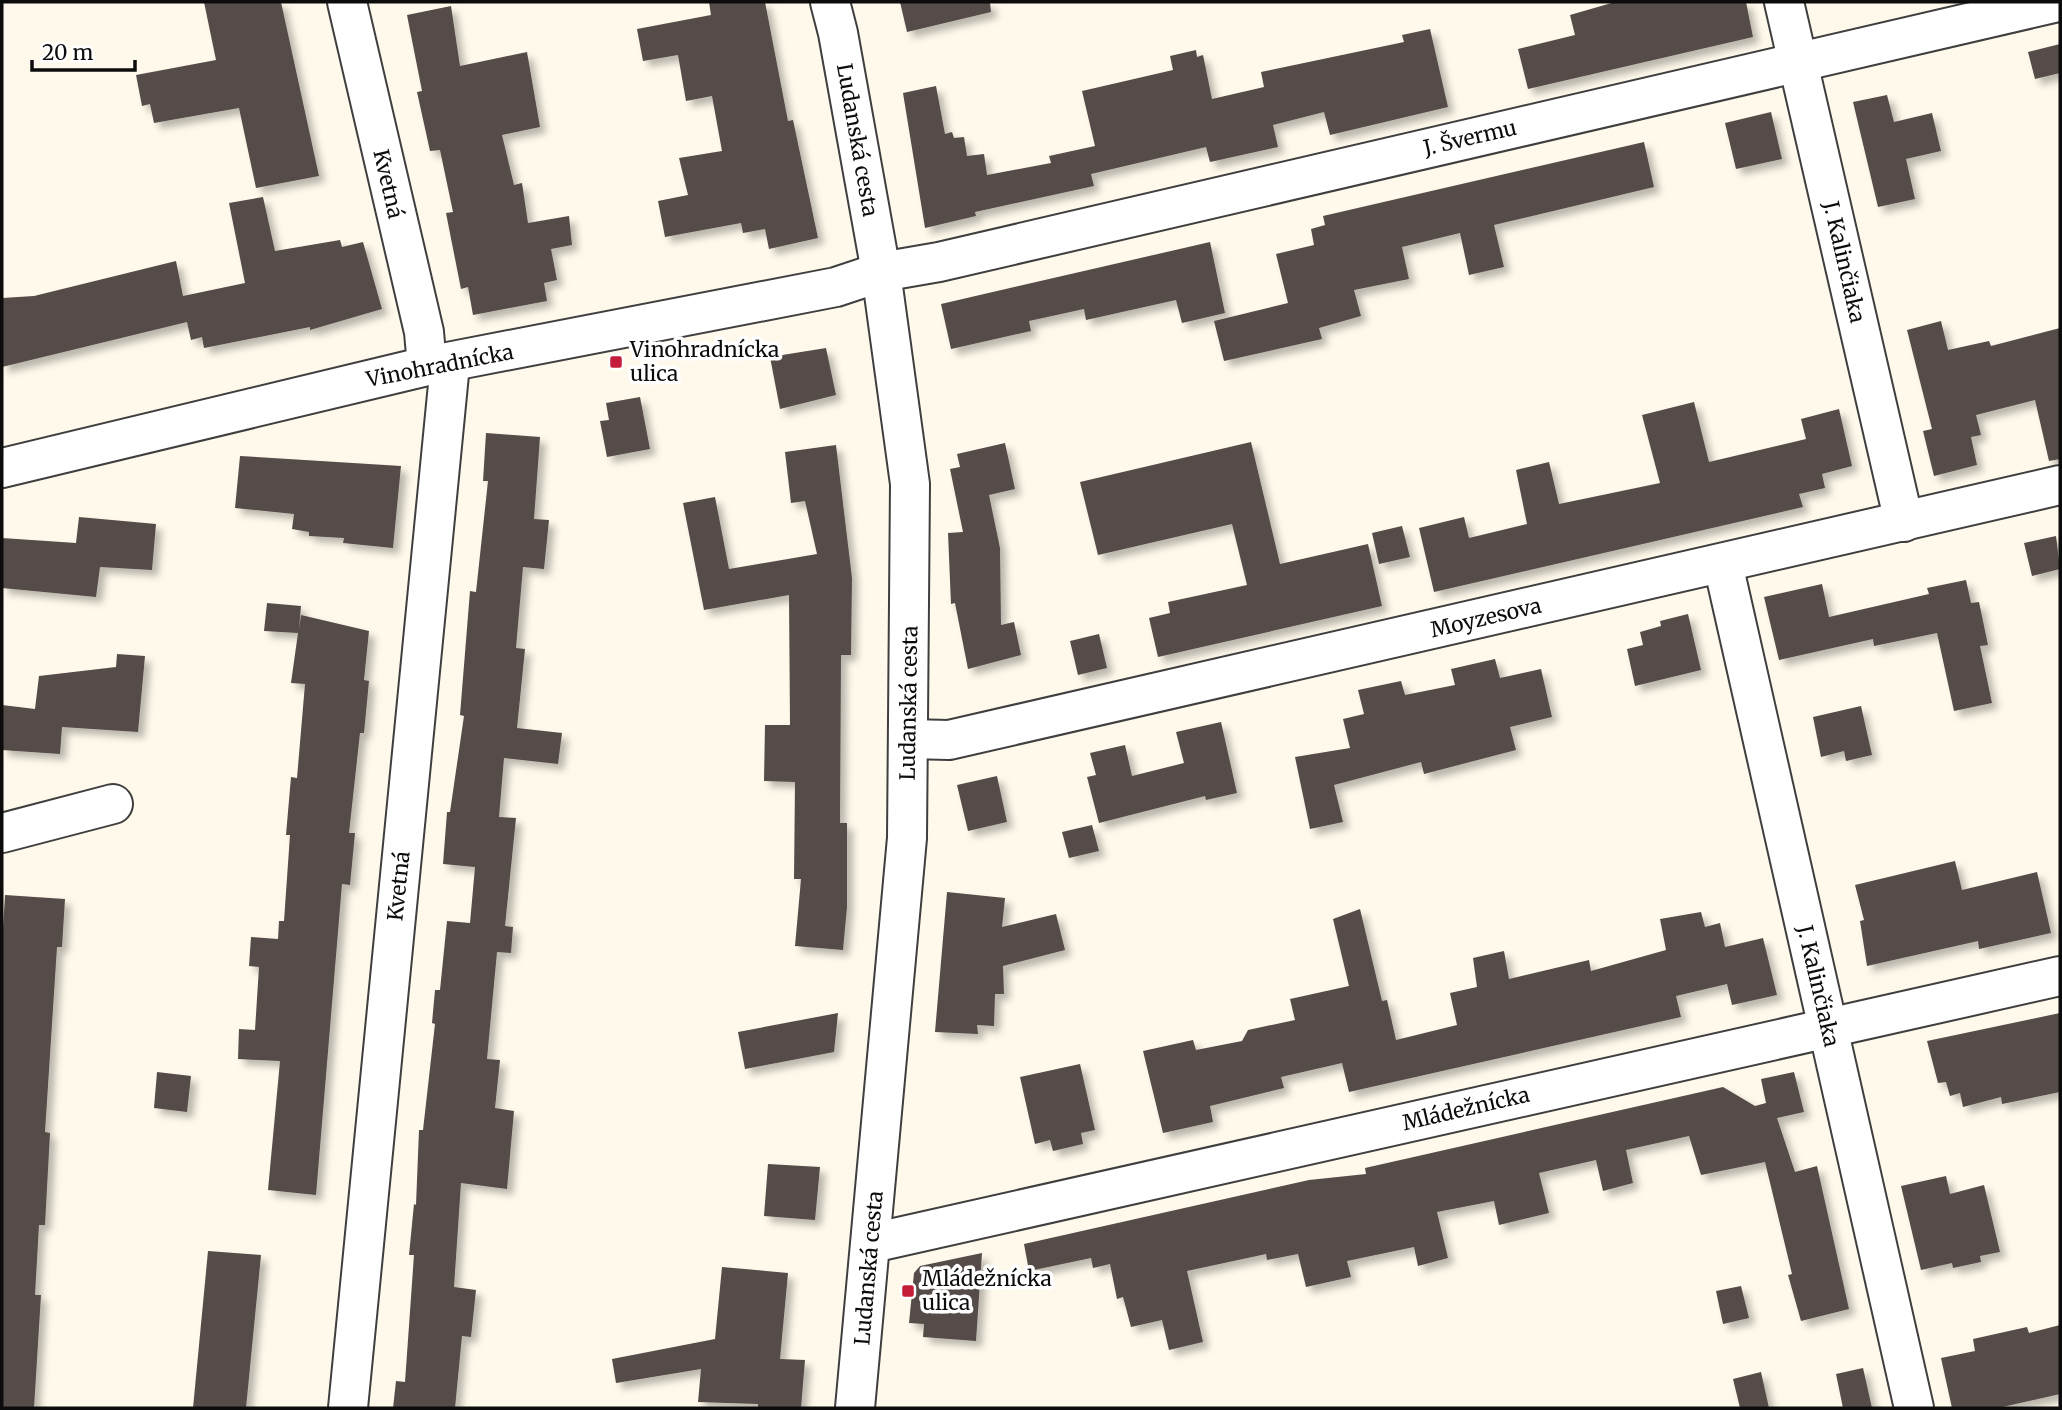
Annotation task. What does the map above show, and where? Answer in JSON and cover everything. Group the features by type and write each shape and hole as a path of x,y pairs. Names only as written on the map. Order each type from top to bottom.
{"street":[{"name":"Kvetná","path":"347,2 424,332 438,365 348,1408"},
{"name":"Ludanská cesta","path":"830,2 838,33 881,272 910,485 907,838 855,1408"},
{"name":"J. Kalinčiaka","path":"1784,2 1904,522"},
{"name":"J. Švermu","path":"881,272 939,262 2058,2"},
{"name":"Vinohradnícka","path":"2,468 438,365 836,286 881,272"},
{"name":"Moyzesova","path":"909,739 949,740 2060,485"},
{"name":"J. Kalinčiaka","path":"1723,564 1913,1408"},
{"path":"2,833 113,804"},
{"name":"Mládežnícka","path":"872,1243 2060,975"}],"building":[{"path":"204,2 281,2 319,176 256,188 239,108 154,123 150,104 142,106 136,75 216,60"},
{"path":"709,2 765,2 788,121 793,120 818,238 769,249 765,229 743,233 741,223 665,237 658,201 688,195 679,158 722,151 712,96 686,101 678,55 643,61 637,29 711,15"},
{"path":"900,2 990,2 991,12 907,32"},
{"path":"1615,2 1746,2 1753,37 1528,89 1518,49 1575,35 1570,15"},
{"path":"451,6 460,66 527,52 540,127 502,135 514,185 522,183 528,223 569,216 572,245 551,249 557,280 544,283 547,301 473,315 468,287 461,289 446,213 453,212 440,150 430,151 417,92 422,91 407,15"},
{"path":"1430,29 1448,107 1330,135 1324,112 1273,125 1278,147 1210,162 1206,147 1091,174 1094,186 975,212 976,216 925,228 903,93 936,86 945,134 952,132 954,138 964,137 967,156 984,154 987,175 1051,163 1049,156 1095,146 1082,91 1173,70 1170,56 1196,50 1197,57 1203,55 1212,99 1264,87 1261,72 1404,42 1402,35"},
{"path":"2060,44 2060,73 2035,79 2028,52"},
{"path":"1887,95 1894,122 1932,113 1941,151 1906,159 1915,199 1878,207 1853,102"},
{"path":"1771,112 1782,159 1736,169 1725,123"},
{"path":"1644,142 1654,187 1494,225 1504,267 1469,275 1460,233 1402,247 1409,279 1354,290 1361,316 1319,328 1322,339 1224,361 1214,321 1288,303 1276,254 1314,245 1311,229 1325,225 1323,216"},
{"path":"263,197 275,251 340,240 342,247 363,242 382,309 310,330 310,327 204,348 202,337 191,340 187,322 2,367 2,298 34,296 176,261 183,296 245,283 229,203"},
{"path":"1210,242 1225,313 1182,323 1176,300 1086,320 1084,309 1029,321 1031,331 951,349 941,304"},
{"path":"1941,321 1948,350 1989,341 1991,346 2060,328 2060,459 2049,461 2035,400 1976,415 1981,435 1971,437 1977,465 1934,476 1923,431 1932,429 1907,330"},
{"path":"826,348 836,395 780,409 770,357"},
{"path":"640,397 650,449 607,457 600,421 609,420 606,403"},
{"path":"1694,402 1709,462 1806,439 1801,419 1839,409 1852,466 1822,474 1825,488 1799,494 1803,507 1434,592 1419,528 1464,517 1469,538 1527,524 1516,470 1549,462 1559,504 1660,483 1642,415"},
{"path":"486,433 540,437 534,519 549,520 544,569 523,567 516,648 525,649 517,728 562,733 558,764 504,758 499,817 516,818 505,926 513,927 511,953 497,952 487,1059 500,1060 495,1108 514,1111 507,1189 461,1183 454,1287 476,1290 471,1337 462,1336 455,1408 393,1408 396,1381 405,1382 414,1255 409,1255 414,1204 416,1205 419,1130 423,1130 435,1024 432,1023 435,990 440,990 447,921 470,923 475,867 443,864 447,812 450,812 464,716 460,715 470,591 476,592 488,481 483,481"},
{"path":"1251,442 1280,564 1368,544 1382,606 1158,657 1149,618 1170,613 1168,602 1247,585 1232,524 1098,555 1080,482"},
{"path":"1005,443 1015,489 989,495 1000,548 1001,625 1014,622 1021,655 968,669 955,603 951,604 948,533 963,532 950,469 960,467 957,454"},
{"path":"836,445 852,578 851,655 841,655 840,823 847,823 847,907 843,950 795,946 801,879 794,879 795,782 764,781 765,725 790,725 789,595 704,610 683,503 715,497 729,569 817,554 805,501 791,503 785,452"},
{"path":"240,456 401,466 393,548 343,543 344,538 309,536 309,532 292,529 294,514 235,508"},
{"path":"79,517 156,524 152,570 100,567 96,597 2,588 2,538 76,543"},
{"path":"1402,526 1410,557 1379,564 1372,533"},
{"path":"2056,536 2060,569 2032,576 2024,543"},
{"path":"1966,580 1971,603 1979,602 1988,645 1980,646 1992,703 1954,711 1937,633 1874,646 1873,639 1779,660 1764,597 1822,584 1829,617 1929,594 1927,588"},
{"path":"267,603 301,606 299,629 301,615 369,631 364,680 369,681 364,733 360,733 349,833 355,833 350,885 342,884 316,1195 268,1190 280,1061 238,1059 239,1029 255,1030 259,967 249,966 251,937 278,939 279,921 284,921 290,835 286,835 291,777 297,778 305,684 291,683 298,633 264,631"},
{"path":"1688,614 1701,670 1635,686 1627,649 1643,645 1640,632 1661,626 1660,621"},
{"path":"1099,634 1107,668 1078,675 1070,641"},
{"path":"117,654 145,656 138,732 62,727 60,754 2,750 2,705 35,709 39,676 116,667"},
{"path":"1495,659 1500,678 1541,669 1552,717 1510,727 1516,750 1424,774 1421,762 1334,785 1343,822 1310,829 1295,757 1350,748 1343,719 1364,714 1358,690 1401,681 1405,695 1455,685 1451,669"},
{"path":"1861,706 1872,755 1846,761 1844,751 1821,757 1813,717"},
{"path":"1221,722 1237,793 1206,800 1205,796 1099,823 1087,777 1096,775 1090,753 1125,745 1132,776 1184,763 1176,732"},
{"path":"997,776 1007,822 968,831 957,785"},
{"path":"1092,825 1099,851 1069,858 1062,832"},
{"path":"1955,861 1962,890 2037,872 2051,933 1979,949 1978,941 1867,966 1860,921 1864,920 1855,885"},
{"path":"947,892 1005,898 1002,927 1056,914 1065,950 1003,966 1004,994 995,994 994,1026 977,1025 978,1034 935,1032"},
{"path":"5,895 65,899 62,947 57,947 45,1132 50,1133 45,1225 39,1225 35,1295 41,1295 34,1408 2,1408 2,945"},
{"path":"1360,909 1382,1001 1387,1000 1396,1040 1457,1025 1450,993 1477,987 1473,958 1504,951 1509,979 1589,960 1591,971 1666,950 1660,919 1701,912 1705,927 1720,923 1725,947 1763,938 1777,995 1732,1005 1727,984 1676,996 1681,1017 1349,1092 1342,1063 1281,1077 1284,1088 1210,1106 1213,1122 1163,1133 1143,1051 1193,1040 1196,1050 1242,1041 1248,1030 1295,1020 1290,999 1349,986 1333,919"},
{"path":"838,1013 834,1052 745,1069 738,1032"},
{"path":"2060,1013 2060,1092 2002,1104 2001,1097 1963,1107 1960,1093 1950,1096 1946,1082 1938,1083 1927,1041"},
{"path":"1080,1064 1095,1130 1081,1133 1083,1144 1053,1151 1050,1140 1035,1144 1020,1077"},
{"path":"157,1072 191,1076 187,1112 154,1108"},
{"path":"1794,1072 1804,1112 1777,1118 1795,1172 1817,1166 1849,1309 1801,1321 1788,1275 1792,1274 1765,1162 1701,1175 1689,1136 1626,1150 1633,1183 1603,1191 1596,1160 1539,1173 1549,1213 1499,1225 1494,1201 1437,1212 1448,1258 1418,1266 1414,1247 1347,1261 1351,1277 1306,1287 1298,1254 1267,1260 1266,1254 1187,1271 1203,1342 1169,1350 1162,1320 1131,1327 1123,1297 1117,1299 1110,1264 1093,1268 1091,1258 1029,1271 1024,1244 1309,1180 1366,1174 1365,1168 1723,1087 1755,1106 1766,1103 1761,1079"},
{"path":"768,1164 820,1167 815,1220 764,1216"},
{"path":"1946,1176 1950,1194 1984,1185 2000,1252 1980,1256 1981,1262 1953,1268 1952,1263 1921,1270 1901,1186"},
{"path":"208,1251 261,1255 246,1408 193,1408"},
{"path":"982,1253 976,1341 923,1337 924,1324 909,1323 914,1273 920,1266"},
{"path":"722,1267 788,1273 780,1359 805,1360 801,1408 758,1408 758,1404 698,1402 701,1369 616,1383 612,1359 715,1339"},
{"path":"1741,1286 1749,1318 1723,1324 1716,1291"},
{"path":"2060,1325 2060,1394 1998,1408 1952,1408 1941,1358 1975,1351 1973,1339 2027,1327 2029,1333"},
{"path":"1863,1368 1872,1408 1843,1408 1836,1374"},
{"path":"1761,1372 1769,1408 1740,1408 1733,1379"}],"place":[{"name":"Vinohradnícka ulica","path":"616,362"},
{"name":"Mládežnícka ulica","path":"908,1291"}]}
